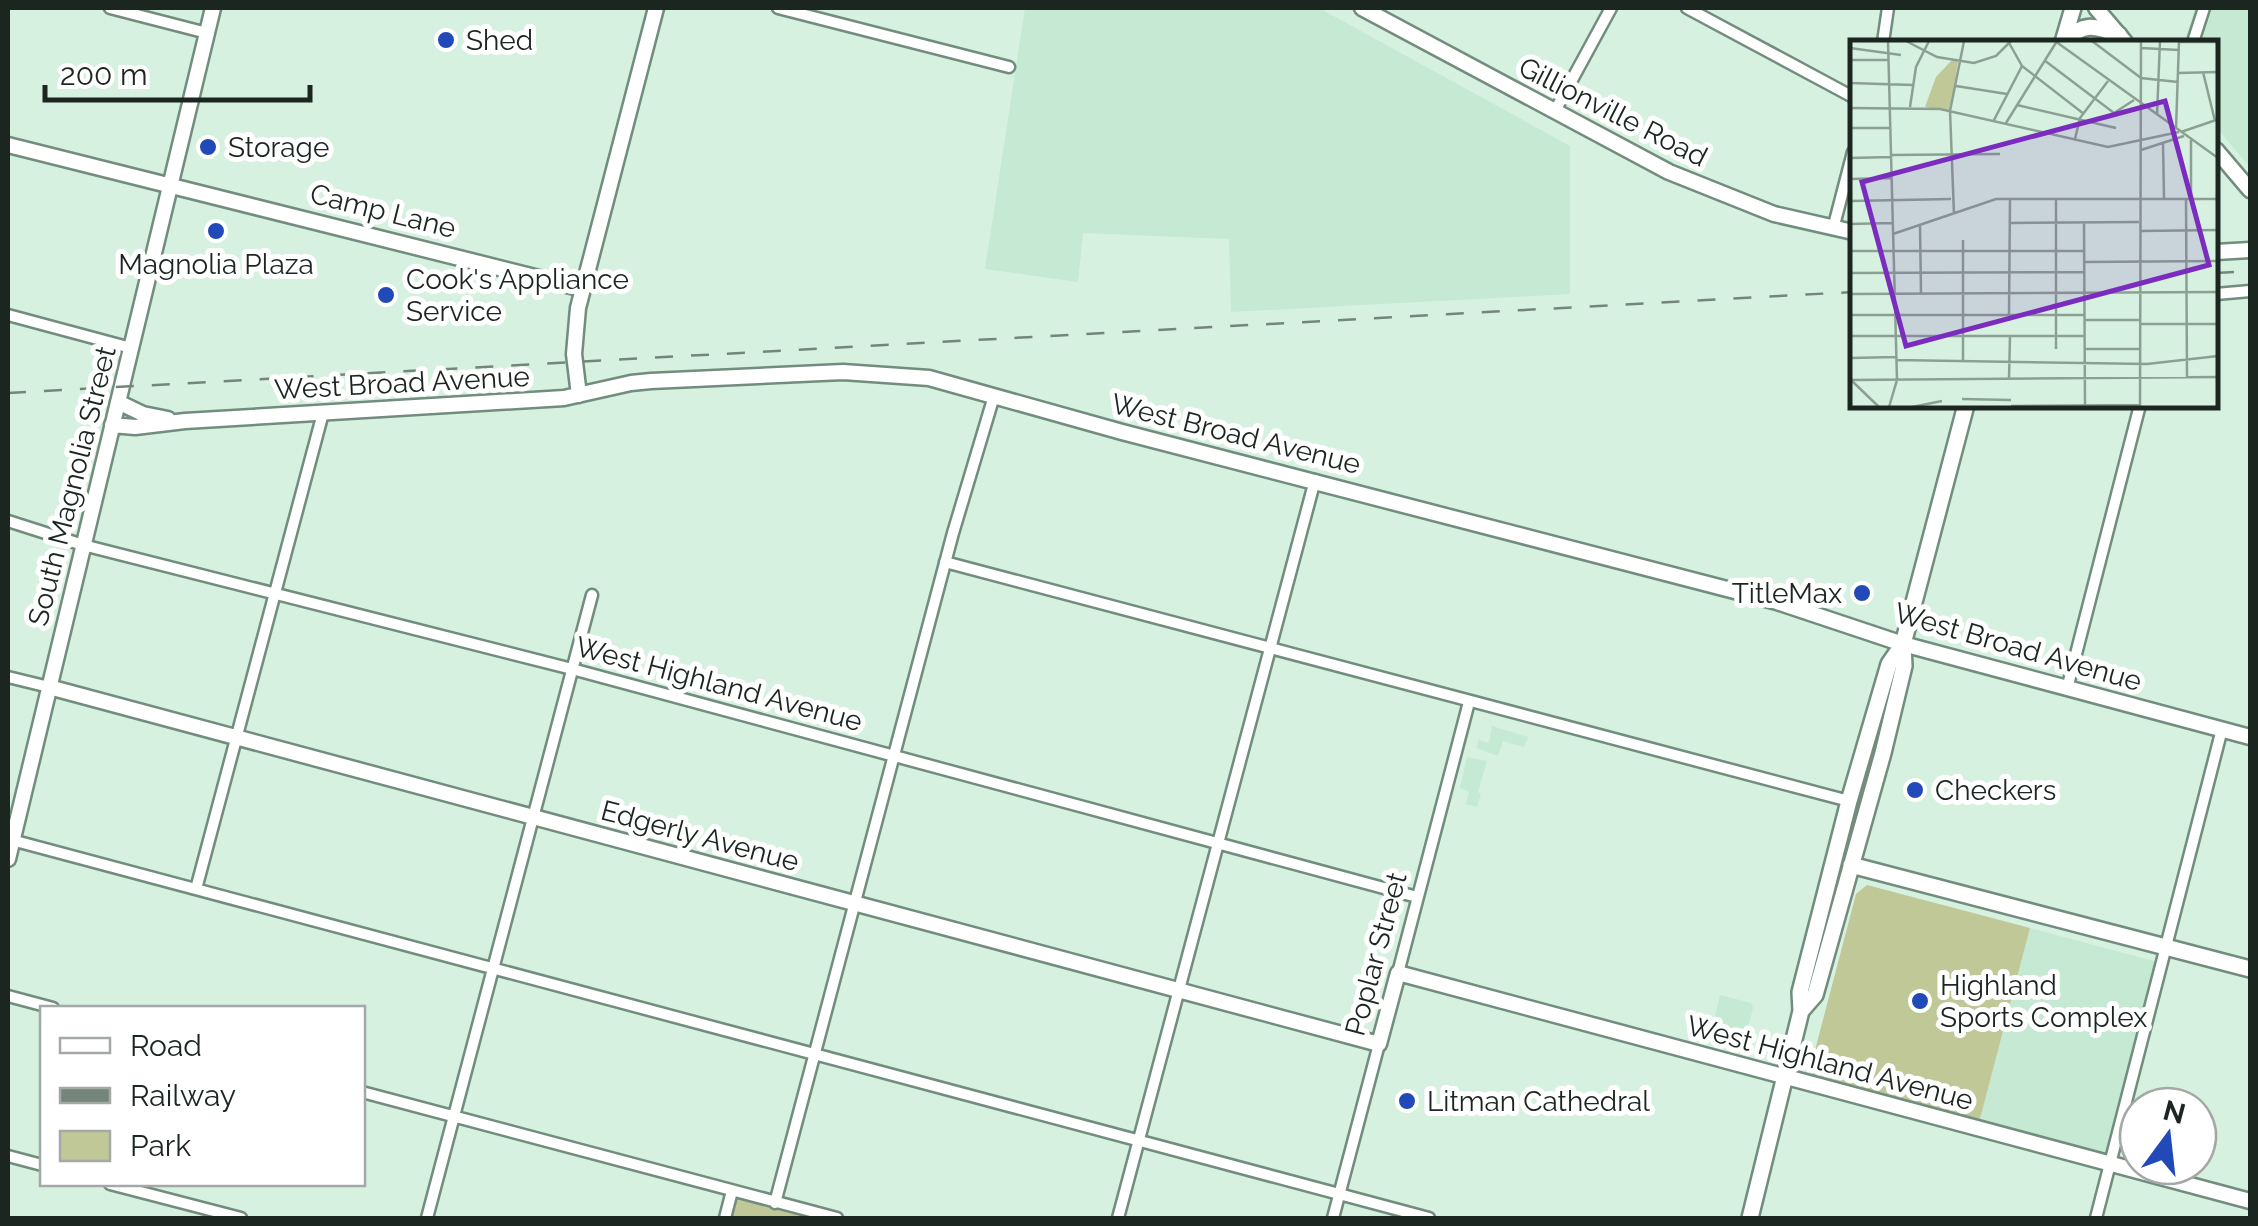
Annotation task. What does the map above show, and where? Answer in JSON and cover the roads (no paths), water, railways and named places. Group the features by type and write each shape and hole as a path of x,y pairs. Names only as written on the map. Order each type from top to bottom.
{"main road":[{"path":"2064,40 2073,8"},
{"path":"2065,40 2078,28 2089,25 2122,39"},
{"path":"1750,1218 1801,1011 1800,992 1848,801 1889,664 1902,644 1965,408"},
{"path":"1801,1011 1816,995 1900,683 1904,666 1902,644"},
{"path":"1840,833 1851,865"},
{"path":"1826,888 1851,865"},
{"path":"1851,865 2250,969"}],"street":[{"path":"110,8 206,32"},
{"name":"South Magnolia Street","path":"8,859 213,8"},
{"path":"579,395 574,341 582,289 656,8"},
{"path":"778,8 1009,67"},
{"name":"Gillionville Road","path":"1362,8 1669,172 1727,198 1850,232"},
{"path":"1555,112 1611,8"},
{"path":"1687,8 1850,95"},
{"path":"1883,40 1888,8"},
{"path":"2096,8 2122,39"},
{"path":"2195,40 2204,8"},
{"path":"8,144 170,183"},
{"path":"2218,152 2250,190"},
{"path":"1834,230 1850,164"},
{"name":"Camp Lane","path":"170,183 582,289"},
{"path":"2218,252 2250,250"},
{"path":"2218,294 2250,291"},
{"path":"8,315 131,348"},
{"name":"West Broad Avenue","path":"112,425 135,427 185,420 579,395 631,382 843,372 929,378 1777,602 1902,644 2250,737"},
{"path":"776,1202 994,396"},
{"name":"West Broad Avenue","path":"118,402 143,414 185,420"},
{"path":"2067,688 2139,408"},
{"path":"196,889 323,413"},
{"path":"1118,1218 1316,480"},
{"name":"West Highland Avenue","path":"8,520 83,545 572,669 1418,896"},
{"path":"946,562 1848,801"},
{"path":"427,1218 592,595"},
{"name":"Edgerly Avenue","path":"8,676 1378,1044"},
{"name":"Poplar Street","path":"1332,1218 1469,702"},
{"path":"2096,1218 2222,730"},
{"path":"10,840 1429,1218"},
{"name":"West Highland Avenue","path":"1398,973 2250,1201"},
{"path":"8,996 46,1006"},
{"path":"365,1093 776,1202 814,1216 837,1218"},
{"path":"8,1156 40,1165"},
{"path":"118,1186 241,1218"},
{"path":"155,1196 162,1186"},
{"path":"725,1218 732,1191"}],"railway":[{"path":"2218,273 2250,271"},
{"path":"8,393 1850,292"}],"place":[{"name":"Shed","path":"446,40"},
{"name":"Storage","path":"208,147"},
{"name":"Magnolia Plaza","path":"216,231"},
{"name":"Cook's Appliance Service","path":"386,295"},
{"name":"TitleMax","path":"1862,593"},
{"name":"Checkers","path":"1915,790"},
{"name":"Highland Sports Complex","path":"1920,1001"},
{"name":"Litman Cathedral","path":"1407,1101"}]}
